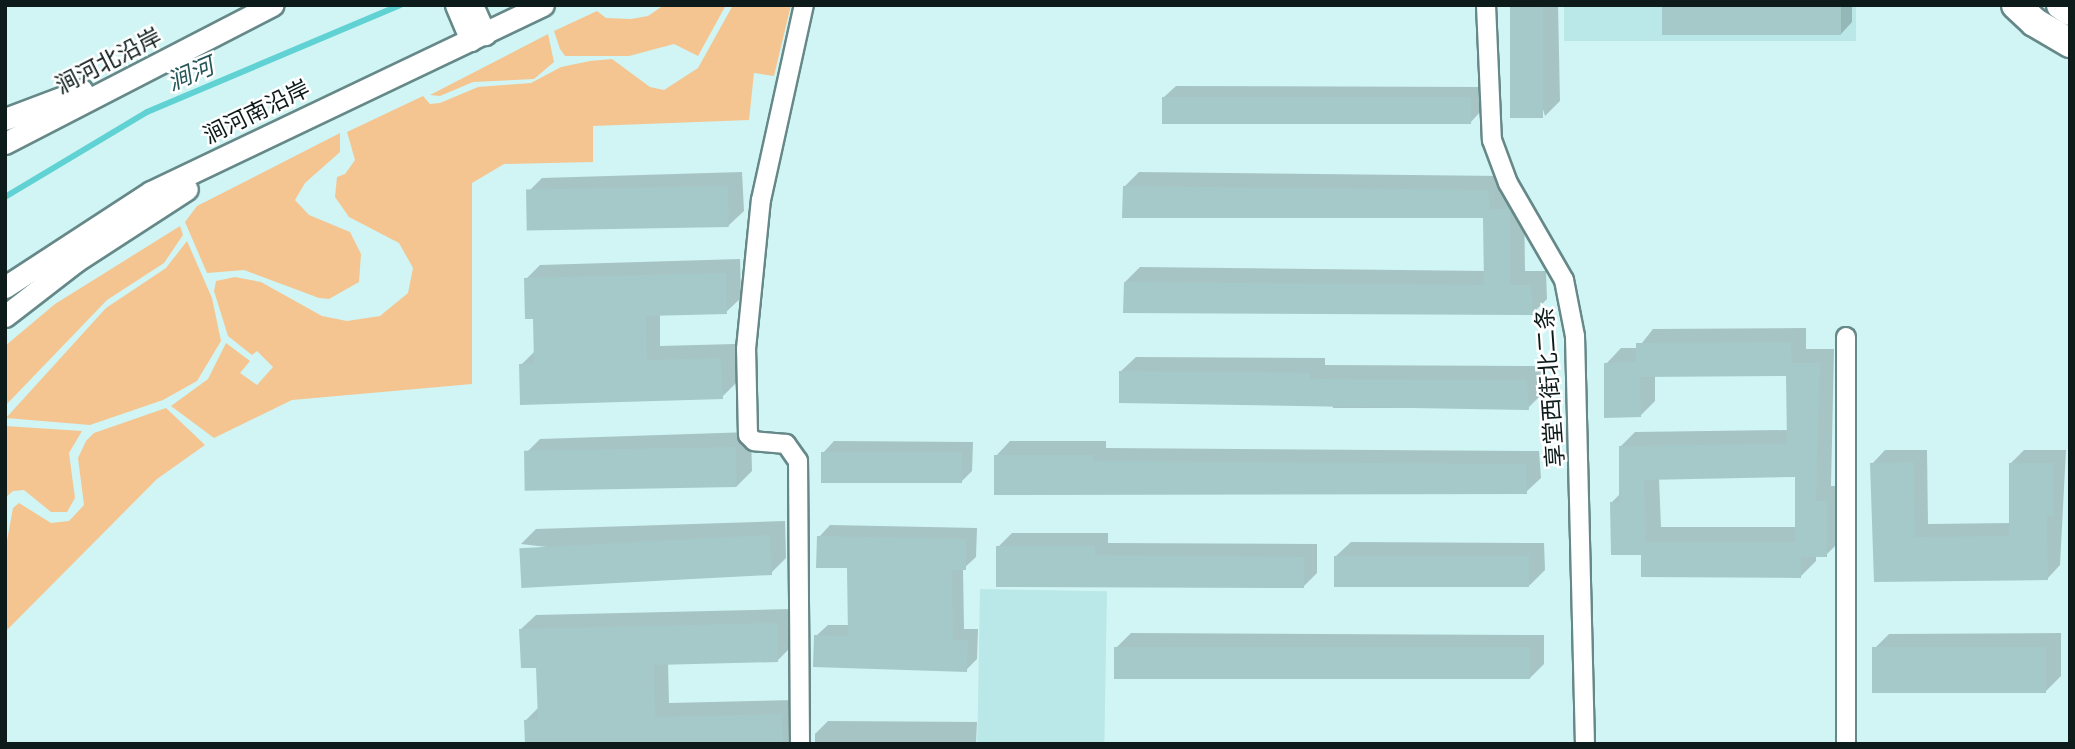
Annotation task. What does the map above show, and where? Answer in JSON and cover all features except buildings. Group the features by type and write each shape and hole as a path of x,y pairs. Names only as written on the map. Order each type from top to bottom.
{"highway":[{"path":"2016,5 2070,43"},
{"path":"2061,5 2070,11"}],"street":[{"name":"涧河北沿岸","path":"5,143 272,5"},
{"name":"涧河南沿岸","path":"5,287 151,192 252,141 543,5"},
{"path":"800,744 797,461 786,444 754,441 748,435 746,349 761,200 804,5"},
{"name":"享堂西街北二条","path":"1486,5 1488,118 1494,150 1508,183 1554,256 1573,324 1586,744"},
{"path":"467,11 478,37"},
{"path":"5,119 90,87 138,75"},
{"path":"5,316 76,261 219,170 252,141"},
{"path":"1846,337 1846,744"}],"shaded area":[{"path":"664,5 726,5 698,56 674,44 629,56 565,56 554,31 597,11 606,18 631,19 648,16"},
{"path":"733,5 791,5 774,76 754,73 749,120 593,126 593,162 504,164 472,183 472,384 292,400 214,438 171,406 208,379 226,343 250,361 240,373 257,385 273,367 257,351 252,355 228,336 214,291 216,281 235,277 261,282 322,316 347,321 380,316 408,293 413,268 399,243 349,217 335,197 337,177 345,174 355,160 347,132 423,96 430,104 440,103 478,87 531,83 561,67 590,61 612,59 650,87 664,90 698,68"},
{"path":"1564,5 1856,5 1856,41 1564,41"},
{"path":"548,34 554,62 534,79 473,82 440,96 430,95"},
{"path":"340,133 340,152 305,183 295,200 309,215 350,232 361,254 359,282 329,299 319,298 244,270 207,273 185,222 197,206"},
{"path":"180,226 183,235 164,263 107,300 5,406 5,346 55,304"},
{"path":"187,241 212,298 221,341 197,381 163,400 90,425 6,418 106,308 166,268"},
{"path":"166,408 205,445 157,479 5,632 5,552 13,508 19,503 51,523 69,521 84,505 78,458 86,441 94,433"},
{"path":"5,426 82,431 69,453 75,498 67,512 51,512 24,490 13,491 5,498"},
{"path":"980,589 1107,591 1104,744 977,744"}],"waterway":[{"name":"涧河","path":"5,197 147,112 400,5"}]}
